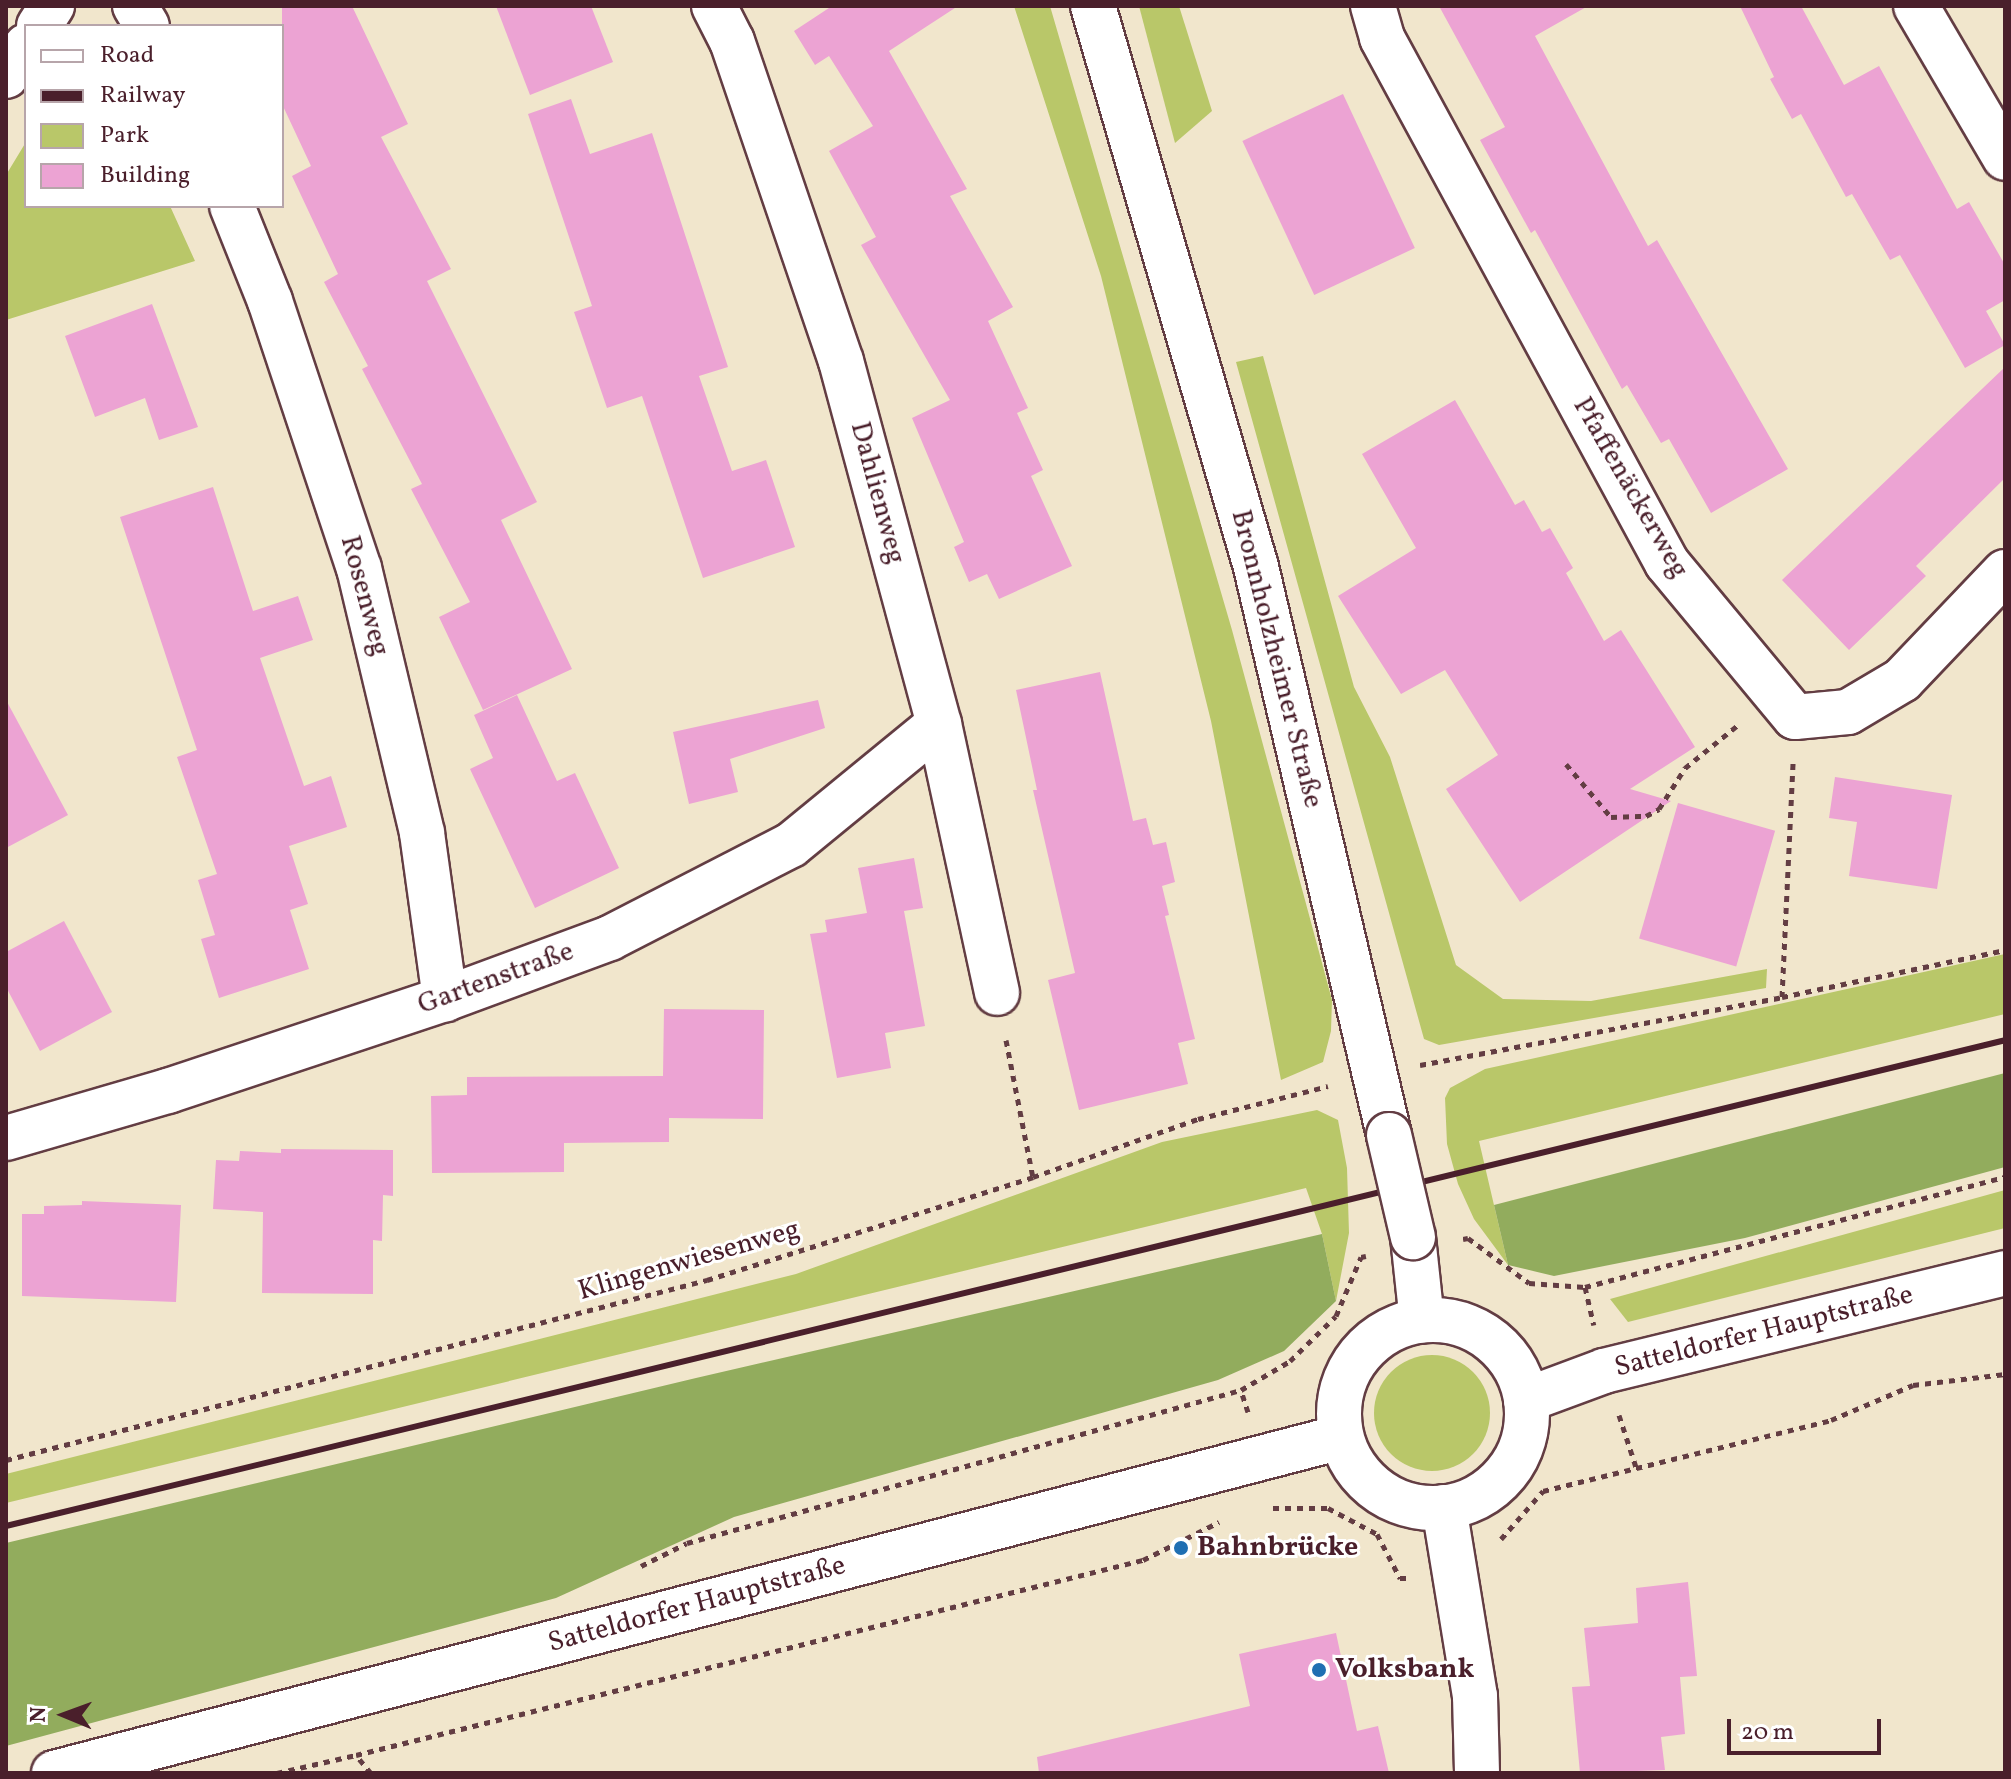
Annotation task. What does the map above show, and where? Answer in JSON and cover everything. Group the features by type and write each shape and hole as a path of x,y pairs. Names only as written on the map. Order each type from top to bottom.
{"street":[{"path":"40,24 52,6"},
{"path":"135,6 146,24"},
{"name":"Dahlienweg","path":"714,6 732,41 841,361 939,724 997,993"},
{"name":"Bronnholzheimer Straße","path":"1093,6 1256,567 1413,1243 1422,1321"},
{"name":"Pfaffenäckerweg","path":"1373,6 1382,38 1667,563 1795,717"},
{"path":"1916,6 2005,158"},
{"path":"6,76 24,49"},
{"name":"Rosenweg","path":"233,208 270,301 359,568 422,833 445,999"},
{"path":"1795,717 1848,712 1902,680 2005,572"},
{"name":"Gartenstraße","path":"6,1138 168,1091 445,999 610,938 791,845 939,724"},
{"name":"Satteldorfer Hauptstraße","path":"1526,1400 1604,1371 2005,1273"},
{"path":"1444,1320 1473,1328 1498,1346 1517,1370 1526,1400 1526,1428 1518,1455 1502,1479 1480,1496 1444,1507 1424,1508 1396,1501 1371,1486 1352,1464 1341,1437 1338,1406 1345,1377 1361,1352 1385,1332 1422,1321 1444,1320"},
{"name":"Satteldorfer Hauptstraße","path":"54,1773 1341,1437"},
{"path":"1444,1507 1475,1696 1477,1773"}],"path":[{"path":"1782,997 1795,717"},
{"path":"1566,764 1611,817 1627,819 1659,809 1685,768 1704,755"},
{"name":"Klingenwiesenweg","path":"6,1460 707,1280 1033,1177 1198,1119 1375,1074 1782,997 2005,950"},
{"path":"997,993 1033,1177"},
{"path":"632,1571 687,1543 1241,1390 1290,1361 1336,1316 1361,1257 1413,1243 1468,1238 1529,1283 1585,1287 2005,1177"},
{"path":"1262,1508 1328,1508 1377,1534 1400,1578 1454,1572 1497,1564 1502,1534 1543,1491 1831,1420 1913,1385 2005,1374"},
{"path":"1241,1390 1278,1508"},
{"path":"277,1773 1143,1560 1221,1521"},
{"path":"356,1755 371,1773"}],"green space":[{"path":"1014,6 1050,6 1232,630 1332,1000 1331,1031 1323,1062 1281,1080 1211,721 1101,276"},
{"path":"1139,6 1179,6 1212,111 1175,143"},
{"path":"24,145 24,208 171,208 195,261 6,320 6,175"},
{"path":"1263,356 1354,687 1390,757 1456,965 1503,999 1591,1001 1767,969 1766,988 1439,1045 1424,1039 1236,362"},
{"path":"2005,954 2005,1014 1479,1141 1508,1265 1474,1219 1458,1184 1447,1144 1445,1098 1450,1088 1485,1069"},
{"path":"2005,1073 2005,1167 1745,1238 1554,1276 1508,1265 1494,1205"},
{"path":"1317,1110 1338,1120 1347,1168 1349,1233 1336,1301 1322,1234 1306,1188 6,1503 6,1474 796,1274 1162,1142"},
{"path":"2005,1190 2005,1228 1628,1322 1610,1299"},
{"path":"1322,1234 1336,1301 1284,1351 1218,1380 734,1517 556,1598 6,1746 6,1543 696,1378"},
{"path":"1432,1355 1454,1360 1473,1372 1485,1391 1490,1413 1485,1435 1473,1454 1454,1466 1432,1471 1410,1466 1391,1454 1379,1435 1374,1413 1379,1391 1391,1372 1410,1360"}],"building":[{"path":"282,6 352,6 408,124 381,137 451,269 427,281 537,502 501,520 572,669 483,710 439,617 470,602 411,489 422,484 362,369 368,366 324,282 338,274 292,176 311,166 284,108"},
{"path":"496,6 591,6 613,62 530,95"},
{"path":"832,6 958,6 889,51 967,189 950,196 1013,307 988,321 1028,408 1017,413 1043,470 1031,476 1072,566 999,599 987,574 969,582 954,547 964,542 912,418 950,400 861,245 876,237 829,151 873,126 829,56 815,65 794,31"},
{"path":"1439,6 1588,6 1535,36 1648,246 1657,240 1788,469 1711,513 1669,439 1661,443 1627,385 1622,389 1535,230 1531,233 1480,140 1505,127"},
{"path":"1740,6 1801,6 1844,85 1879,66 1957,209 1969,202 2005,265 2005,300 1986,311 2005,345 1965,368 1900,255 1890,260 1852,194 1846,197 1801,114 1792,119 1770,79 1774,77"},
{"path":"1343,94 1415,248 1314,295 1242,141"},
{"path":"571,99 590,154 652,133 728,367 699,376 732,471 766,460 795,547 703,578 642,396 607,408 574,312 592,306 528,114"},
{"path":"152,304 198,427 159,440 145,398 95,417 65,336"},
{"path":"2005,367 2005,478 1916,566 1926,576 1849,650 1782,580"},
{"path":"1455,400 1515,505 1524,500 1542,532 1550,528 1573,568 1566,573 1604,641 1621,630 1695,747 1630,789 1671,801 1520,902 1446,789 1498,755 1445,670 1401,694 1338,596 1416,548 1362,454"},
{"path":"213,487 253,611 298,596 313,640 260,658 304,786 331,776 347,827 289,846 308,904 290,910 309,969 219,998 201,939 215,935 198,880 217,874 177,757 197,750 120,517"},
{"path":"1100,672 1133,821 1146,818 1153,845 1166,842 1175,882 1162,886 1169,915 1165,916 1195,1039 1178,1043 1188,1084 1079,1110 1048,980 1075,973 1033,790 1037,790 1016,690"},
{"path":"517,695 557,781 575,773 619,868 535,908 470,769 493,758 474,715"},
{"path":"6,700 68,815 6,848"},
{"path":"818,700 825,728 730,759 738,792 689,804 673,732"},
{"path":"1835,777 1952,795 1937,889 1849,876 1857,822 1829,818"},
{"path":"1678,803 1775,831 1736,966 1639,939"},
{"path":"914,858 923,908 904,911 925,1026 885,1033 891,1068 837,1078 810,934 827,932 825,920 867,913 858,868"},
{"path":"64,921 112,1012 40,1051 6,987 6,952"},
{"path":"664,1009 764,1010 763,1119 669,1118 669,1142 564,1143 564,1172 432,1173 431,1096 467,1095 467,1077 663,1076"},
{"path":"281,1149 393,1150 393,1196 383,1195 382,1241 373,1240 373,1294 262,1293 263,1212 213,1209 216,1160 239,1161 240,1151 281,1153"},
{"path":"82,1201 181,1205 176,1302 22,1296 22,1214 44,1214 44,1206 82,1205"},
{"path":"1688,1582 1697,1676 1680,1677 1685,1734 1661,1737 1665,1770 1580,1773 1572,1687 1590,1686 1584,1628 1638,1623 1636,1588"},
{"path":"1336,1633 1357,1731 1378,1726 1389,1773 1039,1773 1037,1757 1250,1706 1239,1654"}],"railway":[{"path":"6,1526 2005,1040"}],"place":[{"name":"Bahnbrücke","path":"1181,1548"},
{"name":"Volksbank","path":"1319,1670"}]}
